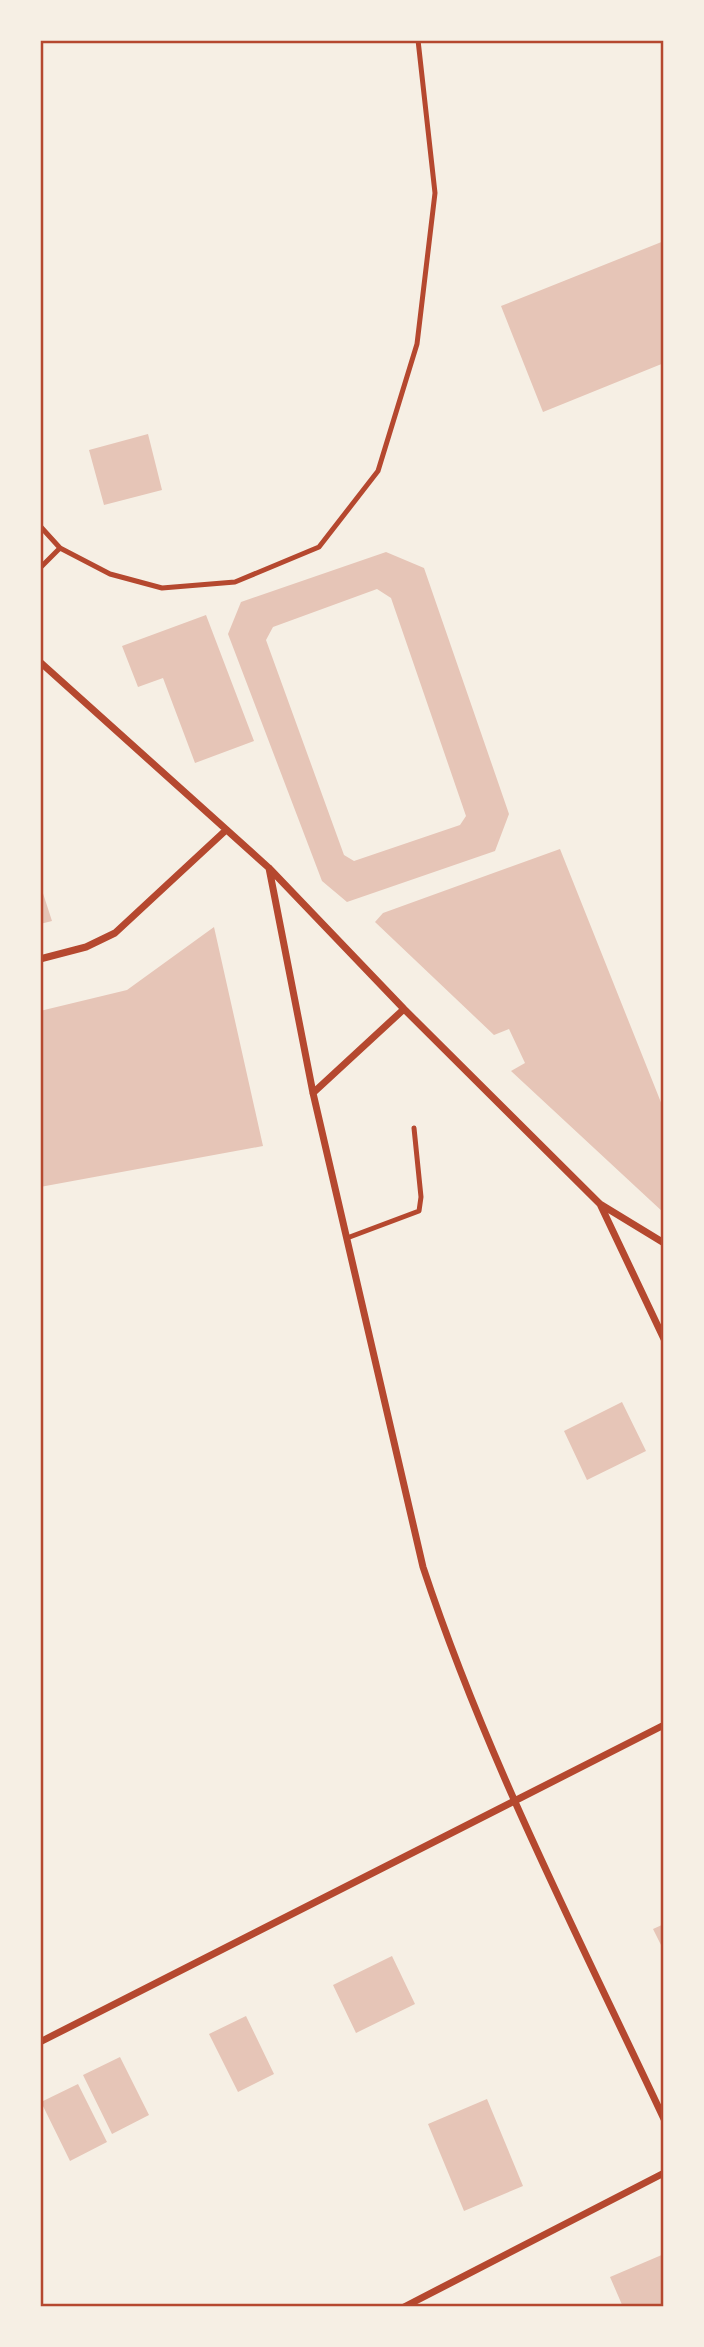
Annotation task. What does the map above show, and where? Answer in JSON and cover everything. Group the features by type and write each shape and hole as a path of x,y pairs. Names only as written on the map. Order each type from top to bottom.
{"street":[{"path":"40,662 268,868 404,1009 600,1204 664,1243"},
{"path":"40,959 86,947 115,933 225,831"},
{"path":"268,868 313,1093 423,1567 443,1629 515,1801 664,2119"},
{"path":"313,1093 404,1009"},
{"path":"600,1204 664,1339"},
{"path":"40,2042 664,1725"},
{"path":"404,2307 664,2173"}],"lane":[{"path":"40,526 60,548 110,574 162,588 235,582 319,547 378,471 417,344 435,194 418,40"},
{"path":"40,568 60,548"},
{"path":"346,1238 412,1216 419,1210 421,1197 414,1128"}],"building":[{"path":"664,241 664,363 543,412 501,306"},
{"path":"148,434 162,490 104,505 89,450"},
{"path":"386,552 424,568 509,814 495,851 347,902 322,881 228,634 241,602","holes":["377,589 391,598 466,816 460,825 354,861 344,855 266,640 273,627"]},
{"path":"206,615 254,741 195,763 163,678 138,687 122,646"},
{"path":"560,849 664,1110 664,1213 511,1071 525,1063 509,1029 494,1035 375,922 383,913"},
{"path":"40,884 52,921 40,924"},
{"path":"214,927 263,1146 40,1187 40,1011 127,990"},
{"path":"622,1402 646,1451 587,1480 564,1431"},
{"path":"664,1924 664,1951 653,1929"},
{"path":"392,1956 415,2004 356,2033 333,1985"},
{"path":"246,2016 274,2074 238,2092 209,2034"},
{"path":"120,2057 149,2115 112,2134 83,2075"},
{"path":"78,2084 107,2142 70,2161 41,2102"},
{"path":"487,2099 523,2186 464,2211 428,2124"},
{"path":"664,2254 664,2307 623,2307 610,2277"}]}
